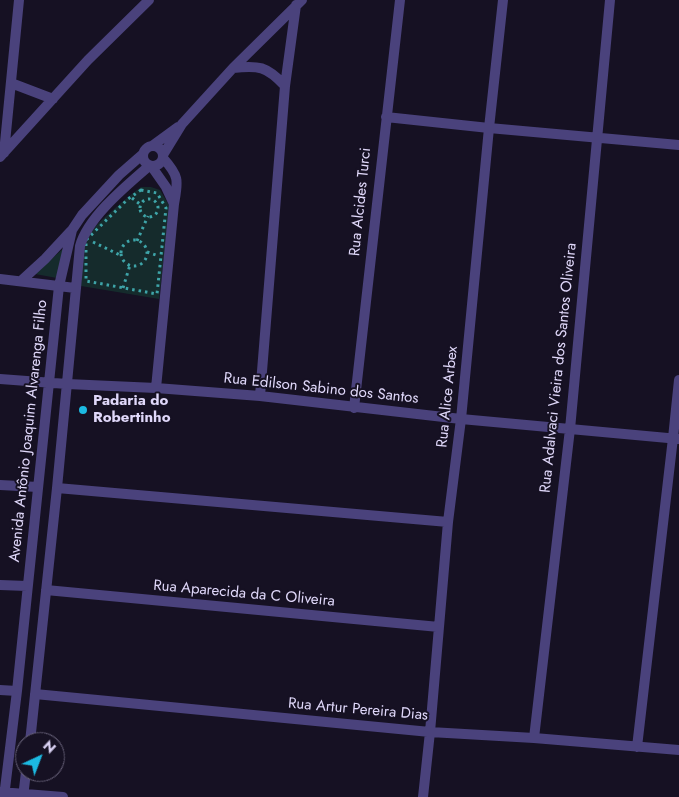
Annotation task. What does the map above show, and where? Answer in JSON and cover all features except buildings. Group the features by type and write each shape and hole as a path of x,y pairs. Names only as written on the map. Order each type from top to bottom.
{"street":[{"path":"2,155 11,83 18,0"},
{"path":"2,155 88,60 149,0"},
{"name":"Rua Alcides Turci","path":"354,408 400,0"},
{"name":"Rua Alice Arbex","path":"423,797 448,522 461,419 503,0"},
{"name":"Rua Adalvaci Vieira dos Santos Oliveira","path":"534,738 570,429 610,0"},
{"path":"174,204 166,187 151,166 144,161 143,154 146,149 182,124 233,68 299,3"},
{"path":"260,396 285,86 299,3"},
{"path":"233,68 251,66 265,69 276,76 285,86"},
{"path":"11,83 54,99"},
{"path":"386,117 679,145"},
{"path":"151,166 158,165 162,161 182,124"},
{"path":"152,146 160,149 175,173 177,183 156,388"},
{"name":"Avenida Antônio Joaquim Alvarenga Filho","path":"3,794 17,691 59,286 72,230 82,215 143,154"},
{"name":"Avenida Antônio Joaquim Alvarenga Filho","path":"31,732 80,246 90,224 125,187 151,166"},
{"path":"21,281 72,230"},
{"path":"0,279 75,288"},
{"name":"Rua Edilson Sabino dos Santos","path":"0,379 260,396 461,419 676,438"},
{"path":"636,747 676,438 679,380"},
{"path":"0,485 38,487"},
{"path":"57,488 448,522"},
{"path":"0,585 28,586"},
{"name":"Rua Aparecida da C Oliveira","path":"46,590 439,627"},
{"path":"0,690 17,691"},
{"name":"Rua Artur Pereira Dias","path":"36,694 430,732 534,738 679,750"},
{"path":"23,795 25,782"},
{"path":"3,794 63,797"}],"path":[{"path":"142,190 157,194 166,208 157,294 86,281 86,240 131,197 142,190"},
{"path":"131,197 141,205"},
{"path":"147,199 152,200 158,206 157,212 152,216 148,216 141,211 142,203 147,199"},
{"path":"137,241 148,216"},
{"path":"86,240 122,256"},
{"path":"133,241 144,245 147,252 142,264 134,266 126,263 122,256 123,247 133,241"},
{"path":"147,252 161,257"},
{"path":"123,288 130,265"}],"green space":[{"path":"141,187 151,187 160,190 170,207 159,299 81,286 82,252 87,237 109,213"},
{"path":"66,246 57,278 35,274"}],"place":[{"name":"Padaria do Robertinho","path":"83,410"}]}
